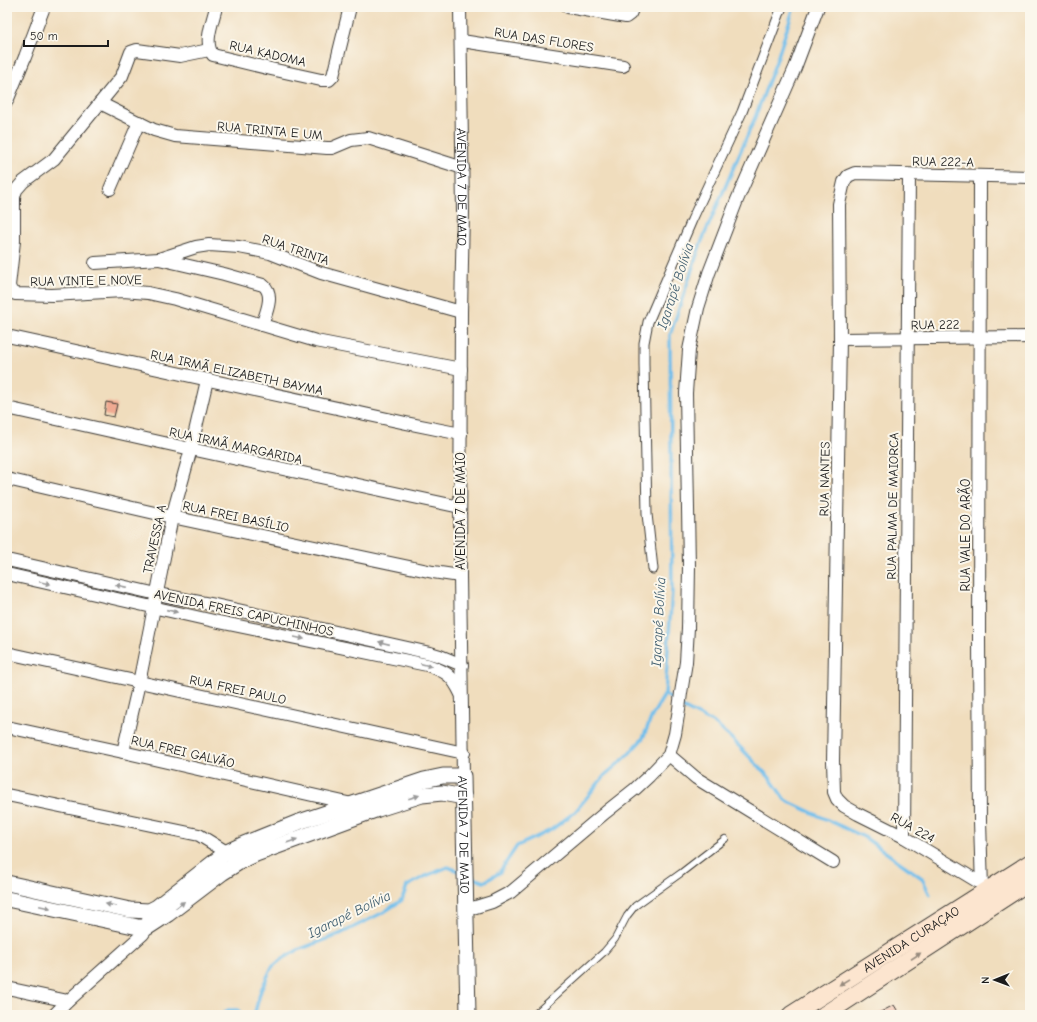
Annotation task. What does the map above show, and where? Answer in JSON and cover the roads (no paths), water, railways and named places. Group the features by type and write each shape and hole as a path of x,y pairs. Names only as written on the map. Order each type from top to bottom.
{"main road":[{"name":"AVENIDA CURAÇAO","path":"791,1015 884,956 982,889 1030,863"},
{"name":"AVENIDA CURAÇAO","path":"824,1015 1030,881"},
{"path":"884,956 890,973"}],"street":[{"path":"7,101 44,7"},
{"name":"RUA KADOMA","path":"216,7 208,44 209,50 213,55 321,80 329,80 333,76 350,7"},
{"name":"AVENIDA 7 DE MAIO","path":"460,7 462,41 463,168 460,576 468,1015"},
{"path":"568,7 626,17 630,14 632,7"},
{"path":"653,569 647,514 644,380 644,343 648,322 692,220 742,112 782,7"},
{"path":"466,910 492,902 510,892 635,789 650,776 669,755 675,734 679,709 680,693 686,662 688,628 689,566 686,393 689,350 698,308 709,273 729,222 795,68 818,7"},
{"name":"RUA DAS FLORES","path":"462,41 623,66"},
{"name":"RUA KADOMA","path":"100,103 122,76 131,52 134,50 180,56 209,50"},
{"name":"RUA TRINTA E UM","path":"100,103 154,130 175,136 327,148 332,148 351,140 368,138 463,168"},
{"name":"RUA VINTE E NOVE","path":"100,103 54,159 23,182 16,190 14,197 14,241 9,286 10,291 15,294 123,291 148,293 175,299 316,341 461,369"},
{"path":"110,189 139,122"},
{"name":"RUA 222-A","path":"855,173 1030,177"},
{"name":"RUA NANTES","path":"834,792 834,678 840,339 839,204 844,182 848,176 855,173"},
{"name":"RUA PALMA DE MAIORCA","path":"904,837 909,175"},
{"name":"RUA VALE DO ARÃO","path":"980,176 978,338 979,805 982,889"},
{"name":"RUA TRINTA","path":"95,263 158,259 196,247 209,245 257,250 270,253 343,280 461,312"},
{"path":"158,259 224,274 263,285 269,292 269,301 262,325"},
{"name":"RUA IRMÃ ELIZABETH BAYMA","path":"7,336 461,434"},
{"name":"RUA 222","path":"840,339 1030,337"},
{"name":"TRAVESSA A","path":"123,752 139,683 172,517 191,450 207,380"},
{"name":"RUA IRMÃ MARGARIDA","path":"7,408 191,450 460,507"},
{"name":"RUA FREI BASÍLIO","path":"7,479 172,517 460,576"},
{"name":"AVENIDA FREIS CAPUCHINHOS","path":"7,560 440,656 462,665"},
{"name":"AVENIDA FREIS CAPUCHINHOS","path":"7,574 214,621 428,665 449,674 463,697"},
{"name":"RUA FREI PAULO","path":"7,653 464,753"},
{"name":"RUA FREI GALVÃO","path":"7,727 352,804"},
{"path":"669,755 696,778 833,862"},
{"path":"7,883 130,910 149,911 167,900 227,852 299,822 424,780 443,776 463,776"},
{"name":"RUA 224","path":"834,792 836,799 844,806 904,837 982,889"},
{"path":"54,1015 143,934 148,927 168,914 222,873 241,861 378,809 422,795 442,793 464,797"},
{"path":"7,795 199,835 241,861"},
{"path":"7,899 138,927 148,927"},
{"path":"148,927 149,911"},
{"path":"7,988 68,1001"}],"lane":[{"path":"534,1015 604,952 615,938 627,916 635,906 725,839"}],"waterway":[{"name":"Igarapé Bolívia","path":"468,876 484,882 499,873 517,846 551,830 575,812 605,775 626,757 643,738 652,716 665,694 672,591 670,335 701,243 754,120 777,59 794,7"},
{"path":"665,694 680,706 714,723 770,778 785,800 864,837 922,878 930,895"},
{"name":"Igarapé Bolívia","path":"250,1015 255,1012 261,990 272,967 283,958 298,950 340,934 384,912 402,900 407,886 426,876 448,867 461,872"},
{"name":"Igarapé Bolívia","path":"222,1015 228,1010 238,1010 241,1015"}]}
